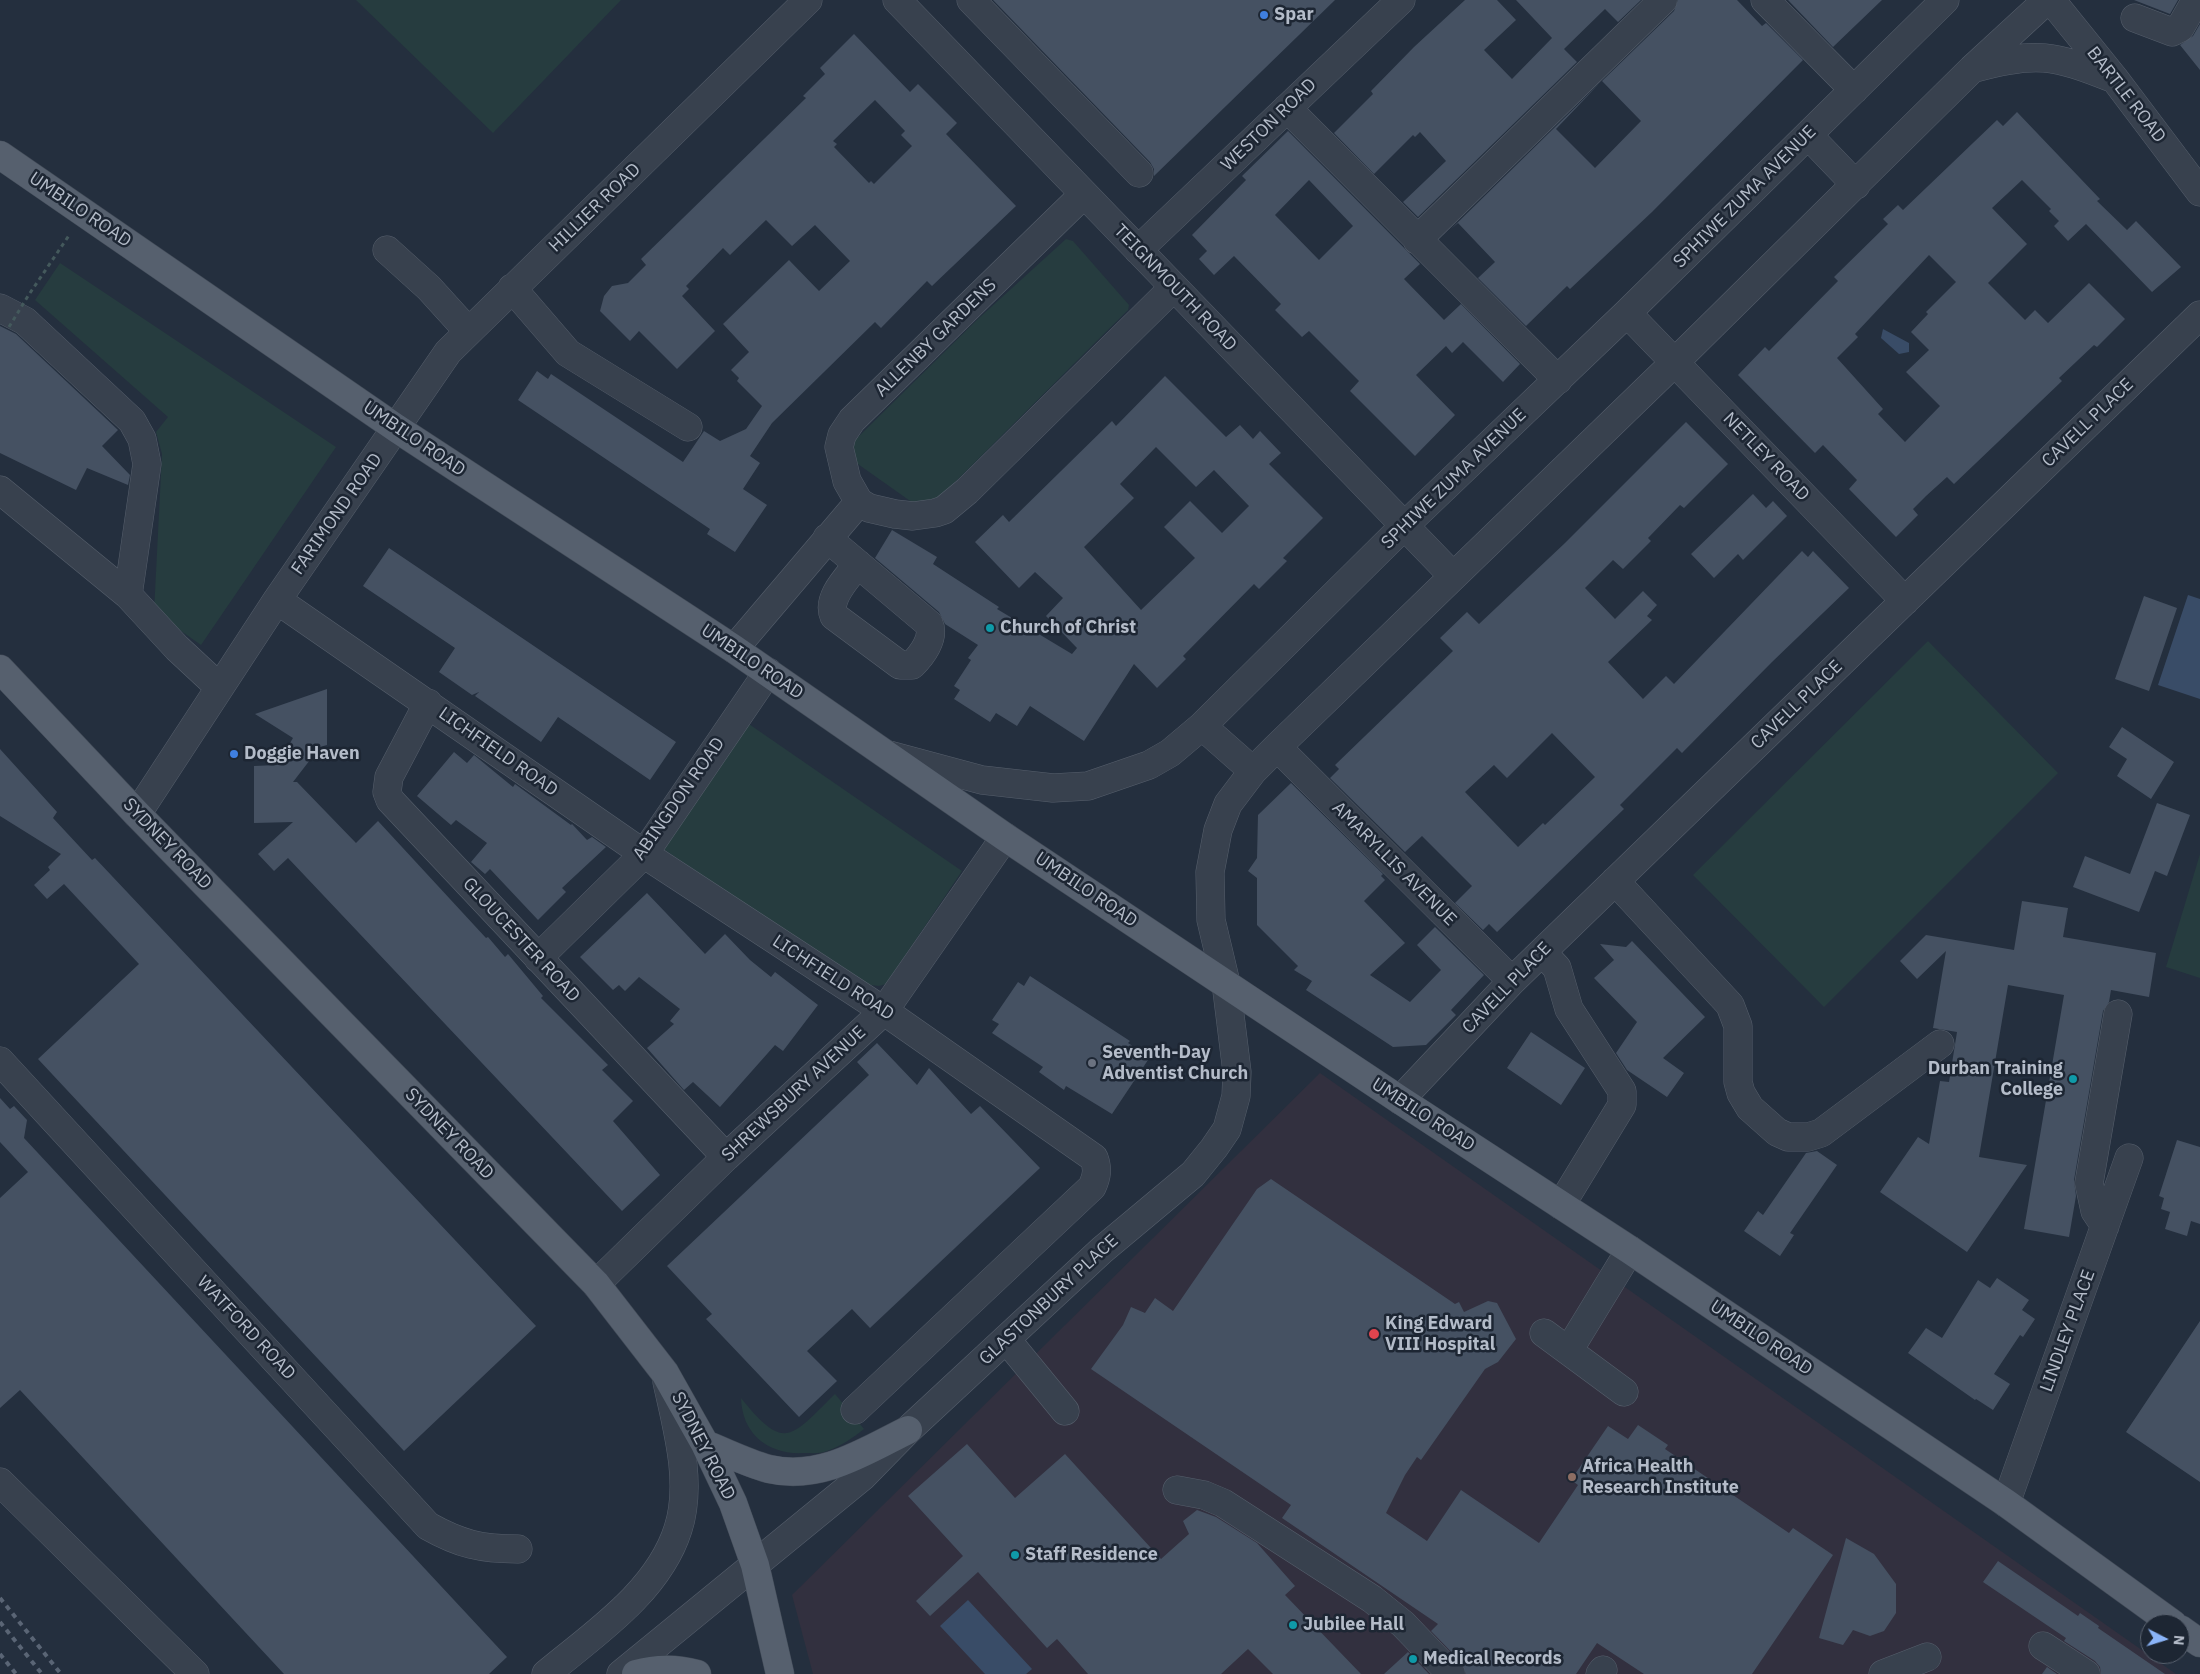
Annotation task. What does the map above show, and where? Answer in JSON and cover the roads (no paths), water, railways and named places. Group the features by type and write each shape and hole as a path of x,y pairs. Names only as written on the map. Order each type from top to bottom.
{"main road":[{"name":"UMBILO ROAD","path":"0,156 396,428 768,672 1005,837 1400,1100 1630,1250 2006,1503 2159,1614"},
{"name":"SYDNEY ROAD","path":"0,669 137,814 596,1284 665,1373 705,1444 733,1503 755,1565 780,1674"},
{"path":"705,1444 767,1468 786,1472 811,1471 841,1464 908,1430"},
{"path":"636,1674 662,1669 682,1670 697,1674"}],"street":[{"name":"HILLIER ROAD","path":"396,428 448,352 468,331 808,0"},
{"name":"TEIGNMOUTH ROAD","path":"898,0 1403,527 1453,576"},
{"path":"971,0 1139,173"},
{"name":"WESTON ROAD","path":"1138,250 1401,0"},
{"path":"1417,240 1663,0"},
{"path":"1765,0 1854,90"},
{"name":"SPHIWE ZUMA AVENUE","path":"889,755 982,780 1053,788 1088,786 1149,765 1170,753 1202,726 1403,527 1627,313 1945,0"},
{"path":"1226,983 1211,920 1210,872 1218,830 1228,804 1253,771 1675,362 1972,69 2049,0"},
{"name":"BARTLE ROAD","path":"2049,0 2114,78 2200,192"},
{"path":"2135,18 2172,32 2180,28 2196,0"},
{"path":"1972,69 2008,59 2038,56 2068,60 2114,78"},
{"path":"1287,108 1558,380"},
{"path":"1808,135 1856,185"},
{"name":"ALLENBY GARDENS","path":"859,502 847,481 839,448 842,435 852,420 1084,194"},
{"path":"387,250 429,288 468,331"},
{"path":"734,649 859,502 881,512 913,516 944,510 967,491 1174,287"},
{"path":"512,288 568,353 688,427"},
{"name":"NETLEY ROAD","path":"1627,313 1905,601"},
{"name":"CAVELL PLACE","path":"1400,1100 1542,952 2200,315"},
{"path":"5,317 26,321 132,421 142,439 147,464 128,595"},
{"name":"FARIMOND ROAD","path":"137,814 277,600 396,428"},
{"path":"0,490 128,595 177,648 219,687"},
{"path":"827,538 858,564"},
{"name":"LICHFIELD ROAD","path":"277,600 644,854 884,1011 1094,1158 1098,1167 1092,1187 854,1410"},
{"name":"ABINGDON ROAD","path":"538,958 644,854 768,672"},
{"name":"GLOUCESTER ROAD","path":"428,703 389,777 387,792 390,800 726,1157"},
{"path":"1202,726 1253,771"},
{"name":"AMARYLLIS AVENUE","path":"1277,746 1512,982"},
{"name":"SHREWSBURY AVENUE","path":"596,1284 726,1157 884,1011 1005,837"},
{"path":"1616,881 1730,1005 1738,1026 1738,1082 1741,1093 1750,1108 1777,1132 1797,1138 1821,1133 1940,1044"},
{"path":"1542,952 1557,968 1569,1009 1622,1091 1622,1105 1561,1205"},
{"name":"GLASTONBURY PLACE","path":"621,1674 829,1506 1102,1250 1193,1174 1227,1129 1236,1096 1237,1072 1226,983"},
{"path":"2105,1226 2095,1211 2089,1183 2118,1014"},
{"name":"WATFORD ROAD","path":"0,1061 428,1526 450,1538 469,1545 488,1549 518,1549"},
{"name":"LINDLEY PLACE","path":"2006,1503 2129,1158"},
{"path":"1569,1350 1630,1250"},
{"path":"1544,1333 1624,1392"},
{"path":"1006,1339 1064,1410"},
{"path":"546,1674 643,1590 663,1562 678,1529 683,1491 680,1453 665,1373"},
{"path":"0,1482 195,1674"},
{"path":"1177,1490 1204,1495 1222,1504 1372,1599 1403,1624 1451,1674"},
{"path":"2043,1646 2086,1674"},
{"path":"1884,1674 1927,1657"}],"water":[{"path":"1883,329 1909,343 1909,352 1899,354 1881,338"},
{"path":"2188,595 2200,599 2200,699 2158,685"},
{"path":"968,1600 1032,1669 1026,1674 985,1674 940,1626"}],"railway":[{"path":"0,1598 61,1674"},
{"path":"0,1622 42,1674"},
{"path":"0,1654 16,1674"}],"place":[{"name":"Spar","path":"1264,15"},
{"name":"Church of Christ","path":"990,628"},
{"name":"Doggie Haven","path":"234,754"},
{"name":"Seventh-Day Adventist Church","path":"1092,1063"},
{"name":"Durban Training College","path":"2073,1079"},
{"name":"King Edward VIII Hospital","path":"1374,1334"},
{"name":"Africa Health Research Institute","path":"1572,1477"},
{"name":"Staff Residence","path":"1015,1555"},
{"name":"Jubilee Hall","path":"1293,1625"},
{"name":"Medical Records","path":"1413,1659"}]}
